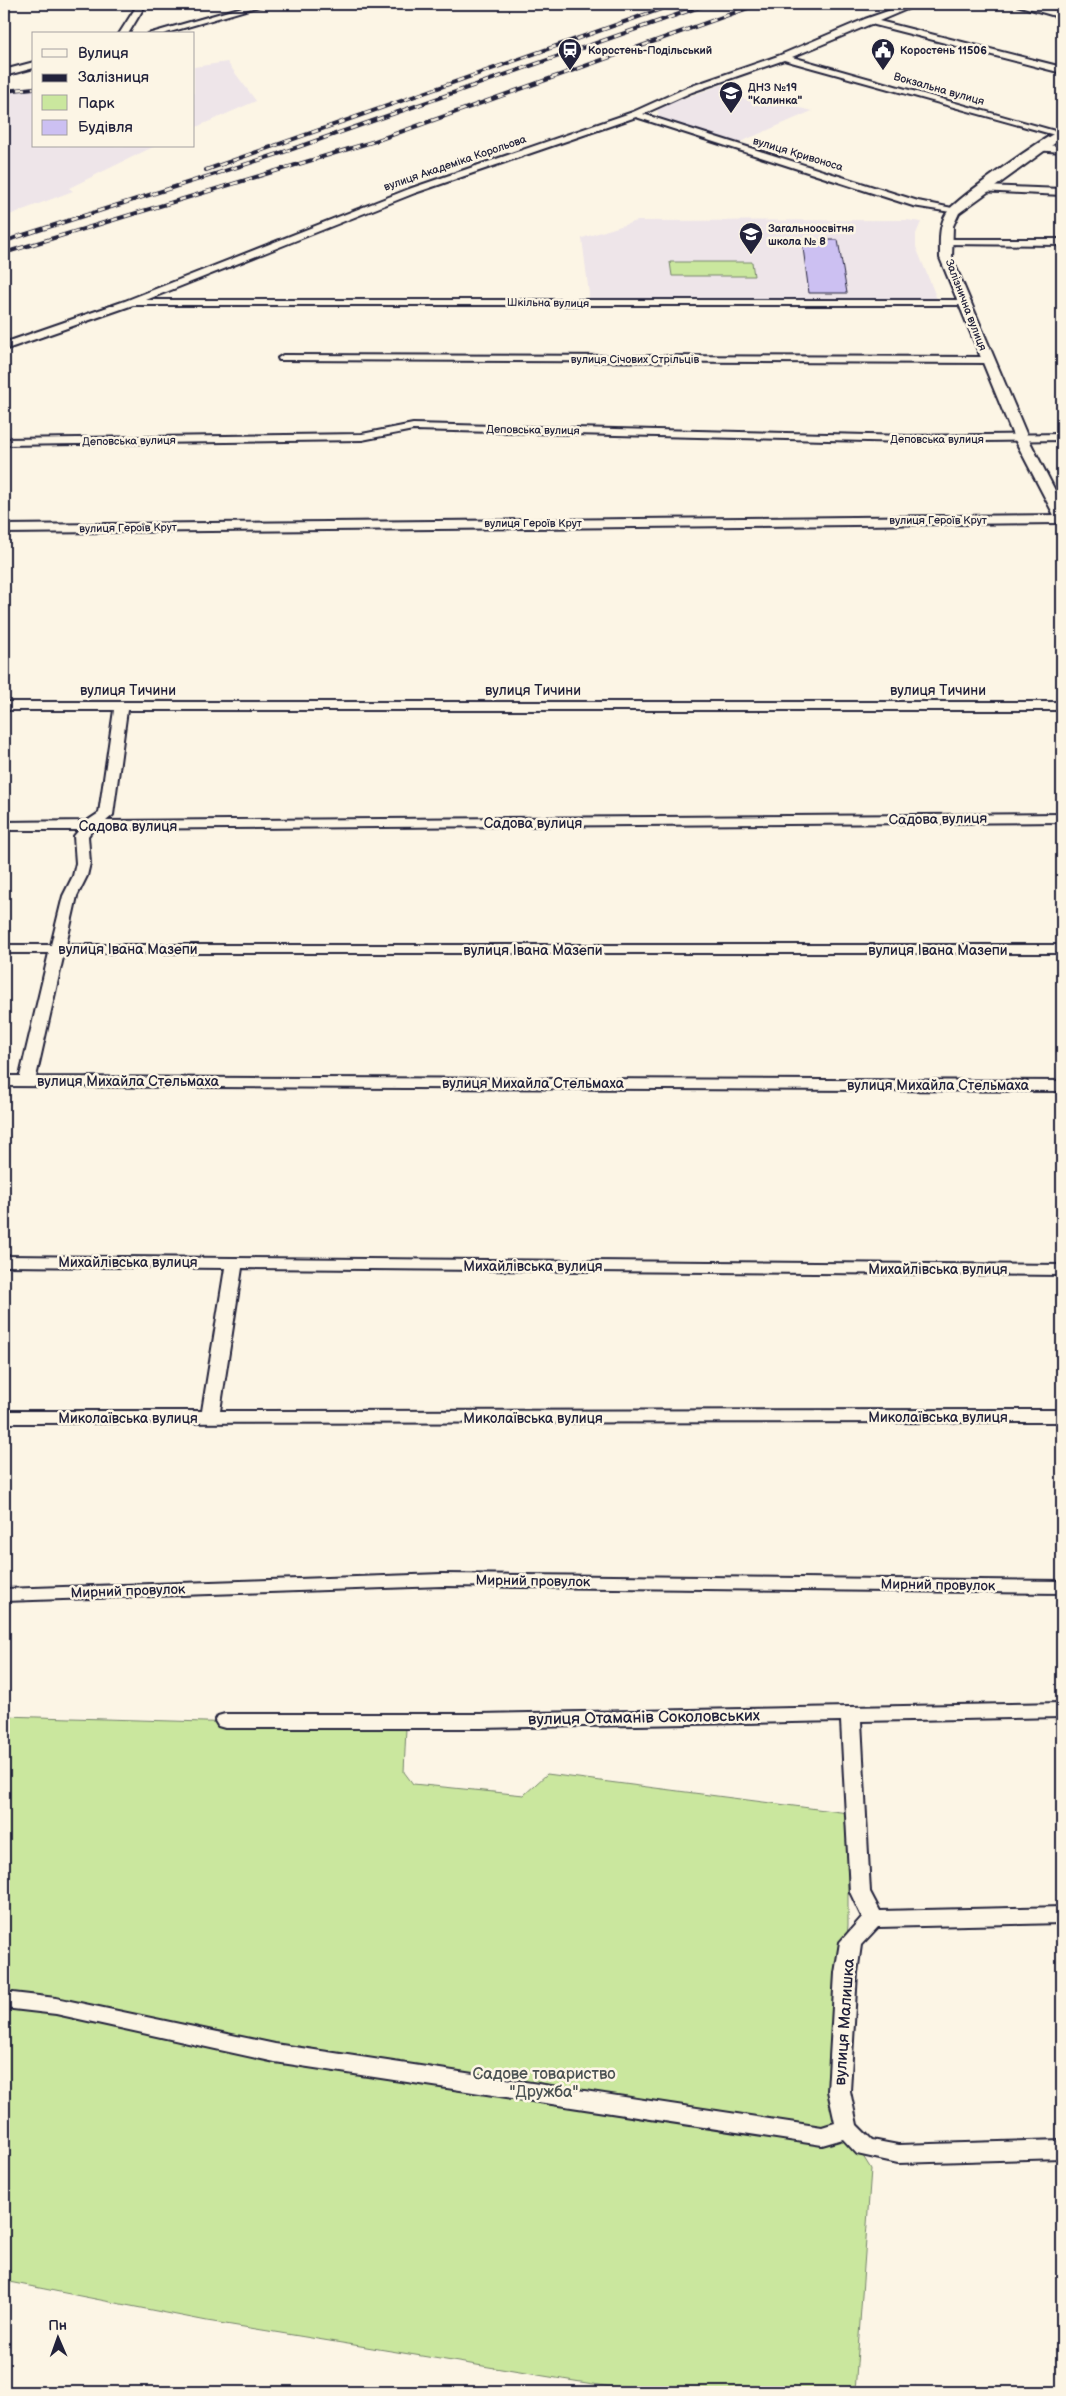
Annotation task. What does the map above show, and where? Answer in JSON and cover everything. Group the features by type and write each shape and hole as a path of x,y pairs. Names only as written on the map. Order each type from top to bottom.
{"street":[{"path":"124,32 142,4"},
{"path":"159,32 262,4"},
{"name":"вулиця Академіка Корольова","path":"4,347 129,303 412,191 636,114 659,101 784,57 868,21 915,4"},
{"path":"1017,4 1062,15"},
{"path":"868,21 1062,70"},
{"name":"Вокзальна вулиця","path":"784,57 1061,134"},
{"path":"4,73 32,66"},
{"name":"вулиця Кривоноса","path":"636,114 664,125 916,204 954,211"},
{"path":"954,211 1038,148 1061,134"},
{"path":"1038,148 1062,149"},
{"path":"983,189 1062,192"},
{"name":"Залізнична вулиця","path":"954,211 947,226 946,258 1021,438 1062,518"},
{"path":"947,242 1062,242"},
{"name":"Шкільна вулиця","path":"129,303 966,303"},
{"name":"вулиця Січових Стрільців","path":"283,358 987,360"},
{"name":"Деповська вулиця","path":"4,442 362,437 412,427 908,439 1062,437"},
{"name":"вулиця Героїв Крут","path":"4,529 1062,518"},
{"name":"вулиця Тичини","path":"4,706 1062,706"},
{"path":"27,1081 70,896 80,876 83,863 82,836 88,826 106,815 121,706"},
{"name":"Садова вулиця","path":"4,826 1062,818"},
{"name":"вулиця Івана Мазепи","path":"4,949 1062,949"},
{"name":"вулиця Михайла Стельмаха","path":"4,1081 1062,1086"},
{"name":"Михайлівська вулиця","path":"4,1261 1062,1270"},
{"path":"210,1418 234,1263"},
{"name":"Миколаївська вулиця","path":"4,1417 1062,1416"},
{"name":"Мирний провулок","path":"4,1595 442,1580 1062,1587"},
{"name":"вулиця Отаманів Соколовських","path":"225,1721 480,1721 1062,1710"},
{"path":"851,1715 860,1892 873,1919 1062,1916"},
{"name":"вулиця Малишка","path":"847,2129 840,2091 846,1973 851,1942 873,1919"},
{"path":"4,2000 56,2006 275,2053 822,2136 847,2129 865,2148 898,2154 1062,2149"}],"shaded area":[{"path":"227,62 256,101 195,128 195,67"},
{"name":"ДНЗ №19 \"Калинка\"","path":"724,84 737,98 788,105 812,111 738,143 659,119 657,108"},
{"path":"32,86 32,148 151,148 69,188 73,191 4,217 4,89"},
{"name":"Загальноосвітня школа № 8","path":"907,220 921,222 916,234 916,247 937,299 588,301 589,294 582,238 637,221"}],"green space":[{"path":"670,262 752,262 754,276 672,276"},
{"name":"Садове товариство \"Дружба\"","path":"4,1716 406,1728 404,1772 413,1784 524,1795 547,1774 848,1813 848,1925 832,2106 871,2169 855,2392 642,2392 207,2321 4,2281"}],"building":[{"path":"802,240 838,240 847,293 809,293"}],"railway":[{"path":"206,170 675,4"},
{"path":"17,237 278,154 708,4"},
{"path":"4,253 375,141 759,4"},
{"path":"4,91 32,88"},
{"path":"4,242 22,235"}],"place":[{"name":"Коростень-Подільський","path":"570,71"},
{"name":"Коростень 11506","path":"883,71"},
{"name":"ДНЗ №19 \"Калинка\"","path":"731,114"},
{"name":"Загальноосвітня школа № 8","path":"751,255"}]}
